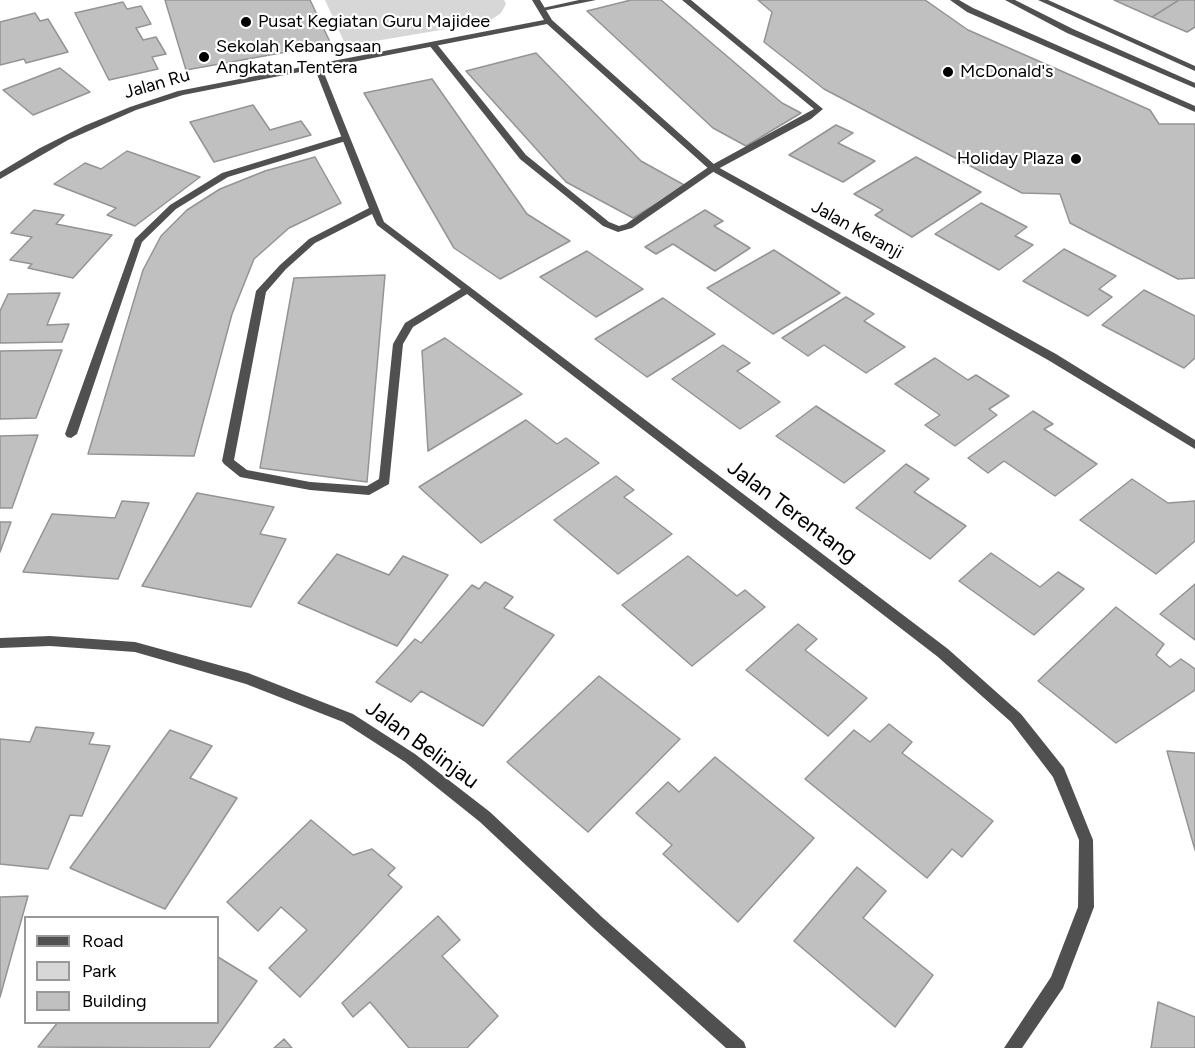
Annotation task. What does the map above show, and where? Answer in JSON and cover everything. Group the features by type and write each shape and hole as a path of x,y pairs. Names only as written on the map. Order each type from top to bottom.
{"street":[{"name":"Jalan Keranji","path":"536,0 549,21 713,168 1052,357 1195,446"},
{"path":"542,9 592,0"},
{"path":"433,45 523,157 606,224 618,229 629,226 713,168 819,109 686,0"},
{"path":"954,0 970,10 1195,109"},
{"path":"1009,0 1070,31 1195,86"},
{"path":"1041,0 1195,69"},
{"name":"Jalan Ru","path":"0,176 26,159 82,129 127,109 181,93 549,21"},
{"name":"Jalan Terentang","path":"318,65 380,223 943,653 1016,718 1059,773 1086,840 1086,907 1057,982 1012,1048"},
{"path":"71,434 138,241 173,207 225,175 346,138"},
{"path":"374,209 312,242 283,267 261,291 228,461 244,474 310,486 369,491 385,481 398,344 410,325 467,290"},
{"name":"Jalan Belinjau","path":"0,643 50,640 135,647 248,679 348,718 410,758 485,817 598,923 738,1048"}],"green space":[{"path":"325,0 504,0 506,4 501,13 488,22 346,46"}],"building":[{"name":"Pusat Kegiatan Guru Majidee","path":"165,0 310,0 331,44 186,70"},
{"path":"631,0 661,0 782,103 801,113 746,146 713,128 587,11"},
{"name":"Holiday Plaza","path":"758,0 925,0 968,30 1150,110 1159,124 1195,124 1195,278 1178,279 1070,223 1060,194 1022,193 824,89 764,42 772,12"},
{"path":"1114,0 1179,0 1152,17"},
{"path":"1179,0 1195,0 1195,27 1187,32 1152,17"},
{"path":"123,2 127,9 141,6 151,24 136,28 143,40 156,37 166,54 152,57 158,69 109,80 75,13"},
{"path":"35,13 40,21 48,19 68,52 26,63 24,59 0,65 0,22"},
{"path":"536,53 641,161 686,186 633,218 566,182 466,71"},
{"path":"60,68 90,92 33,115 3,90"},
{"path":"432,79 527,214 570,241 500,279 454,248 364,93"},
{"path":"253,105 270,130 301,121 311,135 214,162 190,122"},
{"path":"836,125 853,133 838,143 875,161 843,182 789,155"},
{"path":"127,151 200,177 135,226 107,215 116,208 54,184 85,163 101,169"},
{"path":"315,157 341,203 289,228 254,259 232,314 194,456 88,454 143,270 161,236 187,210 220,189 265,171"},
{"path":"916,157 981,192 912,237 875,215 883,210 854,194"},
{"path":"981,203 1027,227 1015,236 1033,245 999,270 935,234"},
{"path":"34,210 64,215 56,224 112,235 73,278 28,268 32,264 10,260 32,237 11,233"},
{"path":"705,210 723,221 714,226 750,248 715,271 673,244 656,254 645,247"},
{"path":"1064,249 1116,276 1099,289 1112,297 1088,316 1023,281"},
{"path":"774,250 840,293 773,334 707,288"},
{"path":"587,251 643,289 596,317 540,277"},
{"path":"385,275 367,482 260,468 294,278"},
{"path":"1144,290 1195,316 1195,358 1184,368 1102,325"},
{"path":"60,293 47,325 69,324 62,342 0,343 0,311 8,294"},
{"path":"846,297 874,314 864,321 905,347 866,373 824,345 808,356 782,338"},
{"path":"663,298 715,334 647,377 595,339"},
{"path":"445,338 522,394 428,451 422,351"},
{"path":"723,345 750,363 737,371 780,402 740,429 672,379"},
{"path":"62,350 36,418 0,419 0,351"},
{"path":"935,358 968,380 976,375 1009,396 989,409 997,415 955,446 925,425 940,415 895,384"},
{"path":"816,406 885,451 844,483 776,436"},
{"path":"1033,411 1053,424 1044,429 1097,464 1055,496 1004,461 988,473 968,458"},
{"path":"526,420 557,444 566,438 599,463 481,543 419,487"},
{"path":"38,435 12,508 0,508 0,436"},
{"path":"906,464 929,479 914,492 966,526 930,559 856,508"},
{"path":"616,476 634,490 624,497 672,534 618,574 554,520"},
{"path":"1132,479 1168,503 1195,501 1195,541 1156,574 1080,520"},
{"path":"197,493 274,507 260,534 286,539 251,607 142,586"},
{"path":"122,501 149,503 118,579 23,572 52,514 115,518"},
{"path":"0,522 11,522 0,552"},
{"path":"991,553 1040,587 1058,572 1084,589 1034,635 959,581"},
{"path":"337,554 389,575 403,556 448,575 397,646 298,603"},
{"path":"688,556 737,596 745,590 765,607 692,666 622,605"},
{"path":"485,582 513,597 504,608 554,635 483,726 421,691 411,702 376,682 415,639 421,643 472,585 479,589"},
{"path":"1195,584 1195,640 1160,614"},
{"path":"1116,607 1164,644 1156,655 1170,667 1181,659 1195,669 1195,690 1116,743 1038,681"},
{"path":"798,624 817,639 805,650 867,698 828,736 746,670"},
{"path":"599,676 680,739 588,832 507,762"},
{"path":"889,724 912,742 902,753 993,821 962,857 952,849 927,878 805,779 854,730 870,742"},
{"path":"36,727 94,733 89,744 110,746 82,816 70,815 48,869 0,864 0,739 30,742"},
{"path":"170,730 212,746 190,778 237,798 165,909 70,868"},
{"path":"1167,751 1195,753 1195,850"},
{"path":"715,757 814,838 738,922 663,854 672,845 636,813 668,782 679,792"},
{"path":"311,820 353,855 372,849 395,868 388,875 402,887 300,997 269,968 307,930 281,907 258,931 227,902"},
{"path":"857,867 886,891 863,918 933,975 895,1027 794,941"},
{"path":"28,896 0,997 0,897"},
{"path":"438,916 460,940 442,956 498,1016 467,1048 409,1048 370,1002 353,1017 342,1003"},
{"path":"219,958 257,981 209,1048 38,1047 56,1024 219,1024"},
{"path":"1158,1002 1195,1017 1195,1048 1151,1048"},
{"path":"284,1039 292,1048 274,1048"}],"place":[{"name":"Pusat Kegiatan Guru Majidee","path":"246,22"},
{"name":"Sekolah Kebangsaan Angkatan Tentera","path":"204,57"},
{"name":"McDonald's","path":"948,72"},
{"name":"Holiday Plaza","path":"1076,159"}]}
